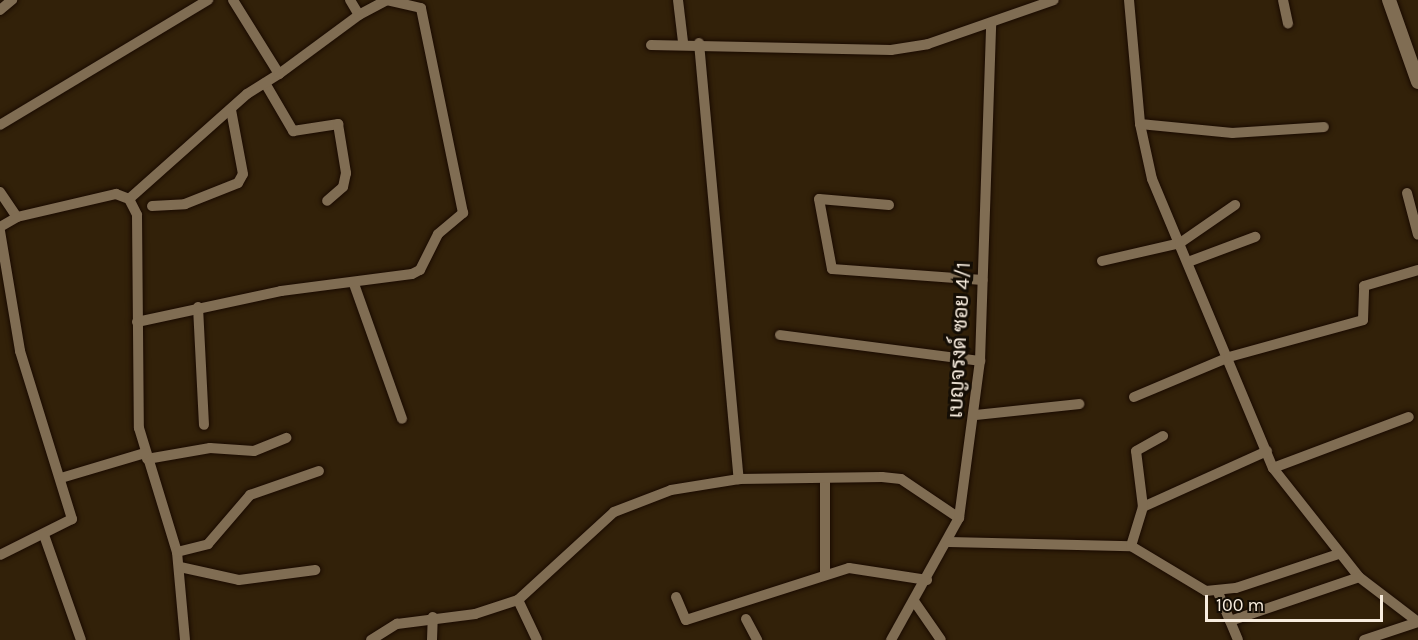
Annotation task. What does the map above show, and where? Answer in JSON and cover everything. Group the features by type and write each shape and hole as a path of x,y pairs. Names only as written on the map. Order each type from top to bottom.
{"street":[{"path":"0,10 12,0"},
{"path":"0,125 208,0"},
{"path":"233,0 279,74"},
{"path":"350,0 358,15"},
{"path":"129,199 231,110 358,15 387,0 421,8 465,204 429,248 420,270 354,284 198,307 137,322"},
{"path":"678,0 683,42"},
{"path":"651,45 683,42 891,50 991,23 1054,0"},
{"path":"1129,0 1140,124 1152,179 1229,357 1273,468 1359,577 1418,622"},
{"path":"1283,0 1288,24"},
{"path":"1389,0 1418,82"},
{"name":"เบญจรงด์ ซอย 4/1","path":"891,640 949,542 959,518 976,415 980,361 991,23"},
{"path":"699,43 739,479"},
{"path":"266,83 293,131 338,124 346,173 343,187 327,201"},
{"path":"152,206 185,204 238,183 243,174 231,110"},
{"path":"1140,124 1233,134 1324,127"},
{"path":"0,192 17,217"},
{"path":"1407,193 1418,235"},
{"path":"0,555 72,519 20,351 0,229 17,217 116,194 129,199 141,231 137,322 146,456 177,552 185,640"},
{"path":"889,205 819,199 832,269 983,280"},
{"path":"1102,261 1180,243 1235,205"},
{"path":"1188,262 1255,237"},
{"path":"1134,397 1229,357 1363,320 1364,286 1418,270"},
{"path":"354,284 402,419"},
{"path":"198,307 204,425"},
{"path":"780,335 980,361"},
{"path":"976,415 1079,404"},
{"path":"1273,468 1408,417"},
{"path":"1131,546 1143,507 1136,450 1163,436"},
{"path":"61,478 146,456 210,448 254,451 286,438"},
{"path":"1143,507 1267,451"},
{"path":"177,552 208,544 256,492 319,471"},
{"path":"825,478 825,573"},
{"path":"371,640 397,624 433,617 475,614 518,600 627,504 739,479 901,479 959,518"},
{"path":"44,535 81,640"},
{"path":"949,542 1131,546 1206,591 1218,590 1339,554"},
{"path":"180,567 239,580 315,570"},
{"path":"676,597 686,620 825,573 878,569 927,580"},
{"path":"1230,621 1359,577"},
{"path":"1218,590 1238,640"},
{"path":"518,600 537,640"},
{"path":"914,601 941,640"},
{"path":"432,640 433,617"},
{"path":"746,619 758,640"},
{"path":"1364,640 1418,622"}]}
